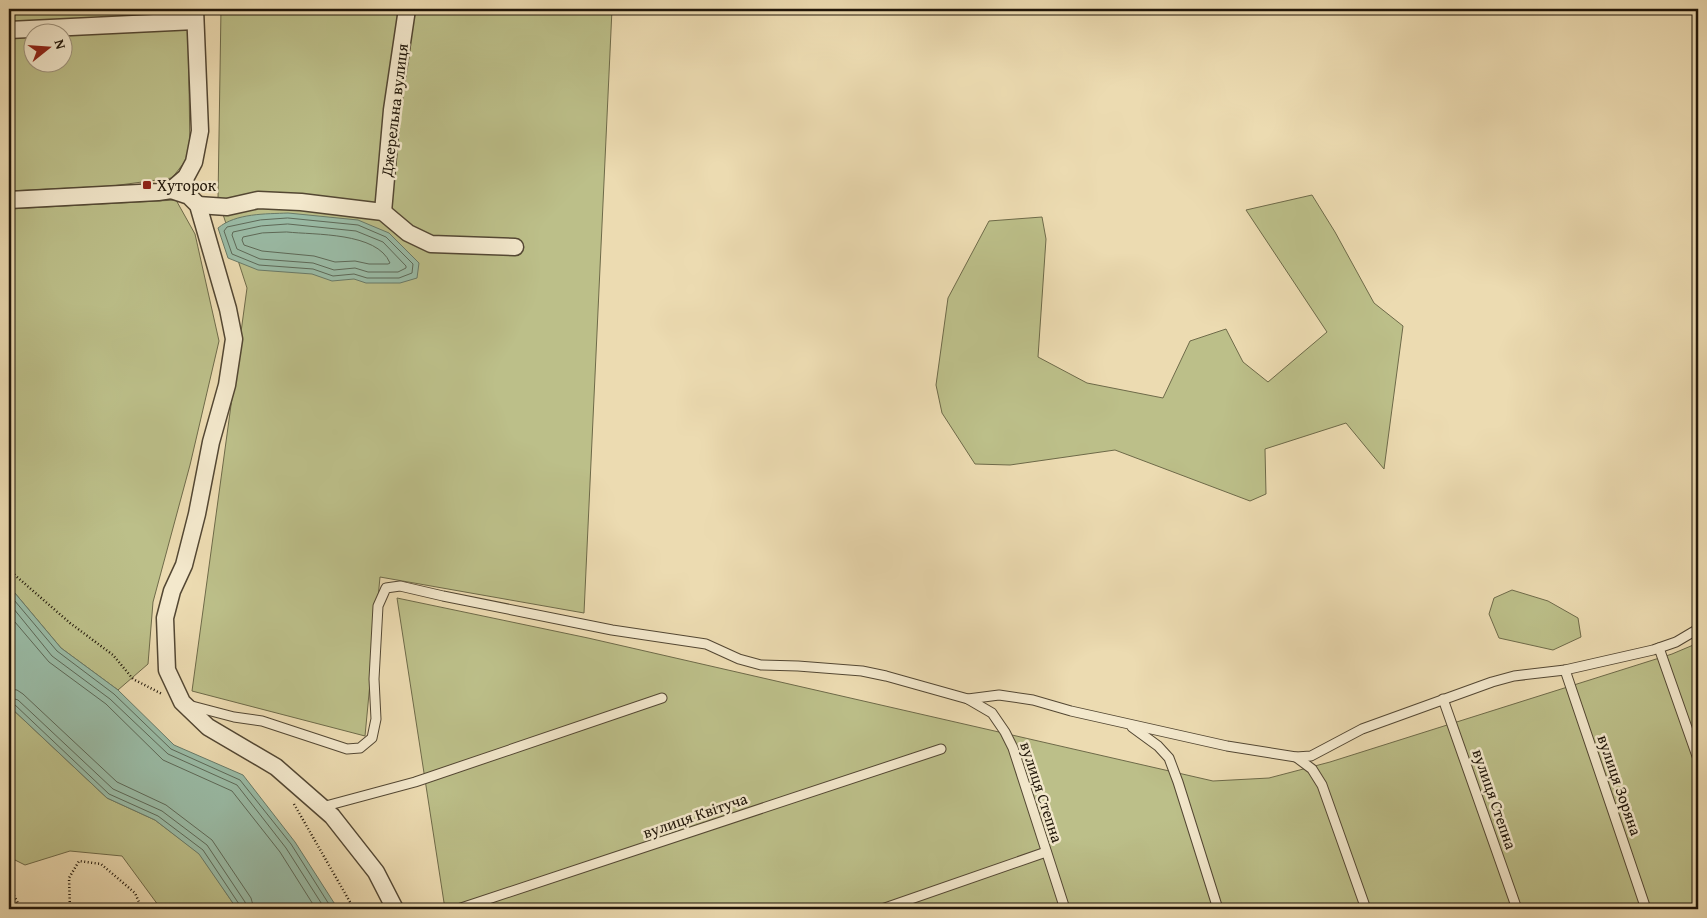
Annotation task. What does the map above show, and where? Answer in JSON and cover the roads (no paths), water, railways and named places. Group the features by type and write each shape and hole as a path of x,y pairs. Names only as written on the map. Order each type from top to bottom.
{"street":[{"name":"Джерельна вулиця","path":"383,212 392,110 408,9"},
{"path":"9,30 195,15 200,131 194,162 186,177 171,190"},
{"path":"9,200 140,194 171,190 189,196 198,205 228,309 234,339 227,385 211,442 197,514 184,564 172,591 165,618 167,670 182,702 208,727 276,767 332,816 376,872 395,909"},
{"path":"198,205 227,207 258,200 301,202 383,212 408,233 431,244 515,247"}],"lane":[{"path":"182,702 203,710 262,721 347,749 360,748 372,738 376,719 374,679 378,606 386,588 400,586 612,630 706,644 739,659 761,665 862,671 968,699 999,695 1033,700 1071,711 1227,746 1296,757 1311,756 1362,729 1492,682 1506,678 1565,670 1659,648 1676,642 1698,629"},
{"path":"1659,648 1698,759"},
{"name":"вулиця Зоряна","path":"1565,670 1646,909"},
{"path":"322,807 415,782 662,698"},
{"name":"вулиця Степна","path":"968,699 992,714 1006,732 1013,748 1065,909"},
{"name":"вулиця Степна","path":"1443,699 1517,909"},
{"path":"1128,724 1158,746 1169,758 1218,909"},
{"name":"вулиця Квітуча","path":"458,909 941,748"},
{"path":"1296,757 1312,769 1322,784 1366,909"},
{"path":"882,909 1046,852"}],"water":[{"path":"288,213 358,220 389,233 419,263 417,278 400,283 366,283 354,279 332,281 312,274 258,270 228,258 218,228 233,219 242,217"},
{"path":"9,586 61,648 118,690 174,745 243,775 295,842 338,909 237,909 199,854 155,820 107,798 9,706"}],"place":[{"name":"Хуторок","path":"147,185"}]}
